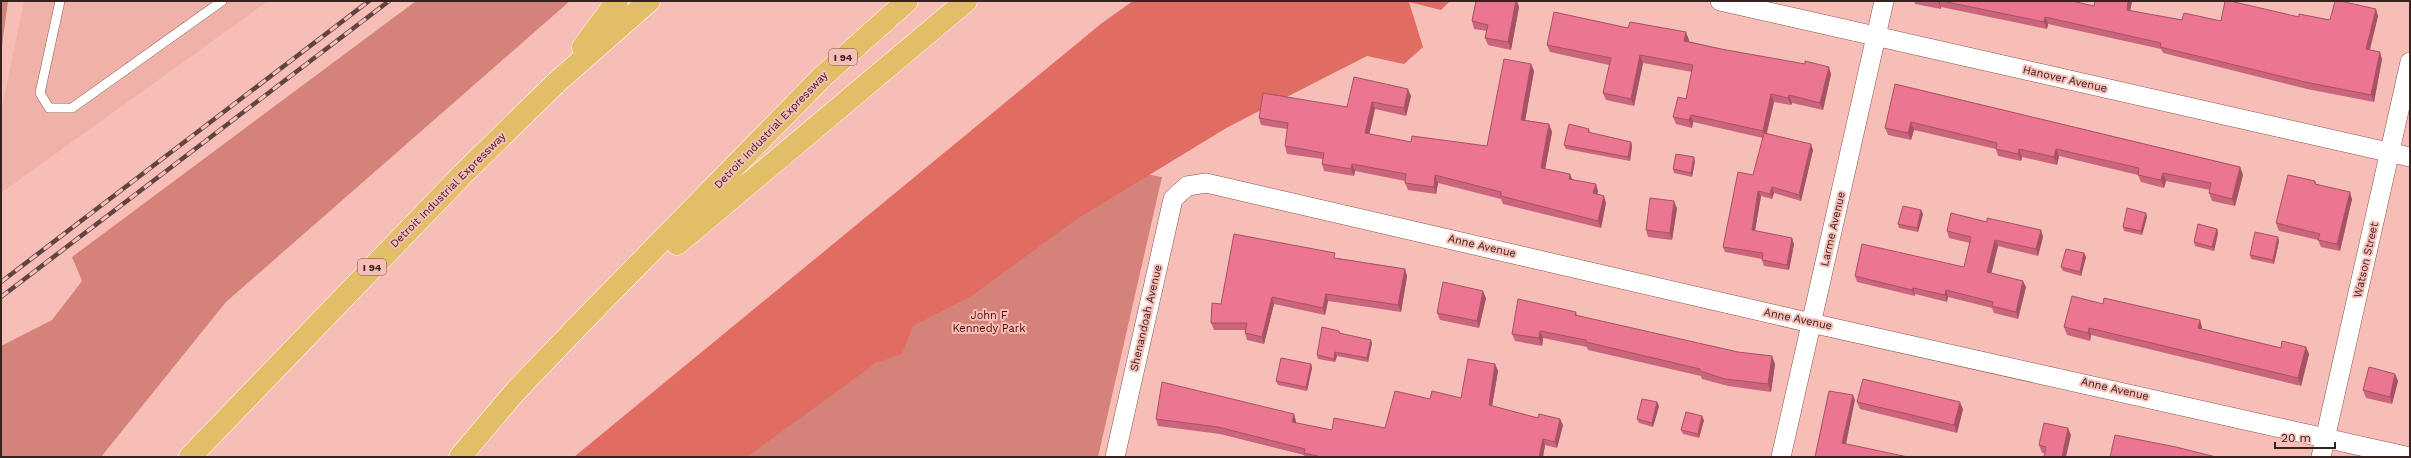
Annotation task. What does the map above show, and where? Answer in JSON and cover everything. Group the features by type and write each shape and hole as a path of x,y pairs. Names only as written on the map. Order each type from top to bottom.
{"highway":[{"path":"557,82 617,1"},
{"name":"Detroit Industrial Expressway","path":"190,457 346,293 557,82 649,1"},
{"name":"Detroit Industrial Expressway","path":"460,457 514,393 822,77 907,1"},
{"path":"579,325 966,1"}],"street":[{"name":"Hanover Avenue","path":"1720,1 2410,157"},
{"name":"Larme Avenue","path":"1781,457 1884,1"},
{"name":"Watson Street","path":"2321,457 2410,62"},
{"name":"Anne Avenue","path":"1187,186 1206,182 1811,323 2326,436 2410,457"},
{"name":"Shenandoah Avenue","path":"1116,457 1173,199 1187,186"}],"lane":[{"path":"60,1 40,93 49,108 72,108 222,1"}],"shaded area":[{"path":"24,1 268,1 1,193 1,113"},
{"path":"1133,1 1450,1 1441,10 1409,2 1423,47 1404,64 1367,56 1228,127 1077,219 973,295 913,326 902,354 876,363 747,457 574,457 1102,23"}],"green space":[{"path":"1,1 8,1 1,53"},
{"path":"416,1 570,1 226,302 101,457 1,457 1,346 52,320 82,281 72,257"},
{"name":"John F Kennedy Park","path":"989,144 1162,177 1098,457 628,457"}],"building":[{"path":"1476,1 1516,1 1508,42 1485,38 1488,25 1472,21"},
{"path":"1942,1 2072,1 2094,6 2095,1 2128,1 2127,10 2182,20 2184,13 2221,21 2225,1 2299,17 2299,14 2330,20 2335,1 2340,1 2376,9 2366,49 2380,52 2371,95 2305,82 2160,47 2161,43 2045,17 2044,22"},
{"path":"1554,12 1628,28 1630,22 1686,32 1684,41 1805,64 1805,61 1829,67 1820,103 1789,95 1788,98 1771,94 1763,131 1691,115 1689,120 1673,117 1678,97 1686,99 1693,65 1640,55 1631,99 1603,93 1611,58 1547,45"},
{"path":"1504,59 1531,64 1521,120 1549,124 1541,168 1570,174 1569,179 1596,184 1593,193 1604,196 1598,221 1501,196 1501,192 1435,175 1434,187 1405,183 1406,174 1352,164 1351,169 1322,164 1324,153 1285,146 1288,123 1259,118 1263,93 1347,107 1354,77 1408,89 1404,108 1372,102 1365,133 1411,142 1412,136 1487,146"},
{"path":"1895,84 2240,167 2232,199 2209,193 2211,183 2163,173 2161,180 2138,175 2139,168 2056,149 2054,157 2019,149 2018,154 1996,149 1997,143 1911,122 1908,133 1885,128"},
{"path":"1569,124 1589,129 1588,132 1631,142 1628,157 1564,145"},
{"path":"1764,133 1811,144 1799,195 1772,187 1770,194 1758,191 1752,230 1792,238 1787,265 1762,260 1763,253 1723,247 1738,172 1753,175"},
{"path":"1676,154 1694,157 1691,173 1673,169"},
{"path":"2288,175 2315,181 2315,184 2350,192 2337,244 2318,240 2320,234 2276,223"},
{"path":"1650,198 1674,201 1670,233 1646,230"},
{"path":"1903,206 1921,210 1917,228 1898,224"},
{"path":"2127,208 2146,213 2141,231 2123,227"},
{"path":"1951,213 1987,222 1987,218 2041,230 2036,249 1995,240 1987,272 2023,281 2016,312 1992,306 1993,302 1946,290 1945,295 1913,288 1912,290 1855,276 1862,244 1964,267 1971,237 1947,231"},
{"path":"2198,224 2217,229 2212,247 2194,242"},
{"path":"2255,232 2278,237 2273,260 2250,255"},
{"path":"1234,234 1335,253 1334,258 1405,269 1398,305 1326,294 1323,308 1272,297 1262,337 1245,333 1247,323 1211,323 1212,303 1221,304"},
{"path":"2066,249 2084,253 2080,272 2061,267"},
{"path":"1443,282 1483,291 1477,321 1437,313"},
{"path":"2072,296 2103,304 2104,298 2200,320 2198,328 2281,348 2282,341 2306,347 2298,378 2089,328 2088,333 2064,327"},
{"path":"1518,299 1576,312 1575,315 1738,352 1772,356 1768,384 1725,379 1700,371 1700,369 1586,342 1586,340 1540,331 1539,338 1512,334"},
{"path":"1322,327 1339,331 1339,333 1371,340 1367,358 1335,352 1334,359 1317,355"},
{"path":"1281,358 1311,364 1306,387 1276,381"},
{"path":"1468,359 1495,364 1489,405 1538,418 1539,414 1560,419 1555,442 1543,439 1539,457 1322,457 1304,453 1305,449 1218,427 1156,419 1162,382 1294,414 1292,422 1332,430 1334,418 1385,428 1395,391 1430,399 1432,391 1461,398"},
{"path":"2369,367 2395,374 2390,397 2363,390"},
{"path":"1863,379 1960,402 1954,425 1857,402"},
{"path":"1829,391 1853,395 1842,443 1908,457 1815,457"},
{"path":"1642,399 1657,402 1652,423 1637,419"},
{"path":"1686,412 1702,416 1698,434 1681,430"},
{"path":"2044,423 2068,428 2062,457 2044,457 2046,447 2039,445"},
{"path":"2115,435 2176,447 2216,457 2110,457"}],"railway":[{"path":"1,282 369,1"},
{"path":"1,297 389,1"}]}
